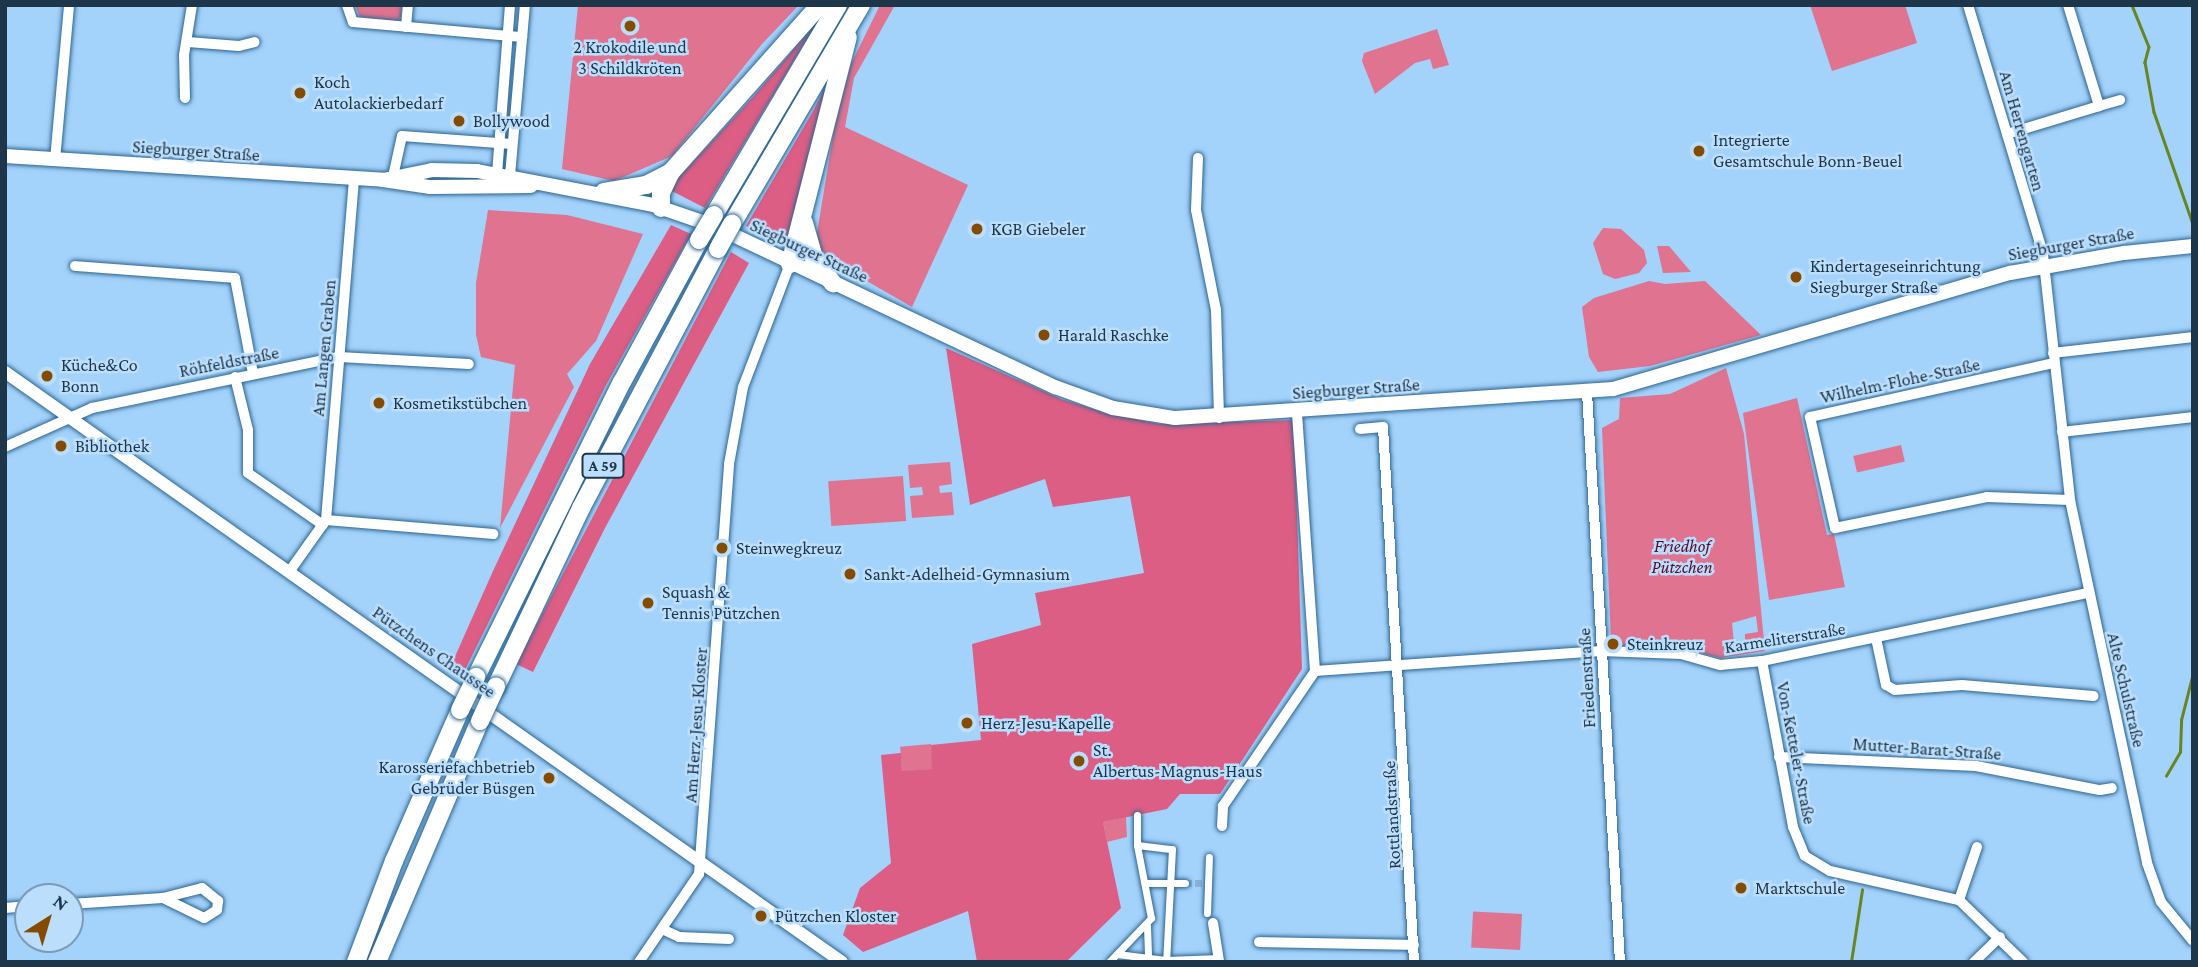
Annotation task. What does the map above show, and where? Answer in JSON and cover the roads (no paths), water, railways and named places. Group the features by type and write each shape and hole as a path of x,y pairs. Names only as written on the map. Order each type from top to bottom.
{"highway":[{"path":"661,208 661,193 671,172 820,5"},
{"name":"A 59","path":"356,962 475,677 622,382 713,215 838,5"},
{"path":"790,264 856,12"},
{"name":"A 59","path":"377,962 480,721 593,485 718,249 856,12"},
{"path":"604,192 646,185 671,172"},
{"path":"803,216 814,259 833,284"}],"main road":[{"name":"Siegburger Straße","path":"5,156 354,180 389,179 456,170 501,179 604,192 714,226 790,264 1077,396 1149,415 1219,418 1587,392 1691,369 1976,282 2043,267 2193,246"}],"street":[{"path":"55,160 69,5"},
{"path":"185,98 184,55 192,5"},
{"path":"347,5 353,22 522,37"},
{"path":"406,27 408,5"},
{"path":"501,179 498,142 510,5"},
{"path":"501,179 512,144 525,5"},
{"name":"Am Herrengarten","path":"1968,5 2043,267"},
{"path":"2068,5 2099,106"},
{"path":"188,42 239,46 255,42"},
{"path":"2007,134 2120,100"},
{"path":"389,179 402,136 512,144"},
{"path":"1198,158 1196,211 1216,310 1219,418"},
{"name":"Am Langen Graben","path":"324,522 354,180"},
{"name":"Am Herz-Jesu-Kloster","path":"702,862 731,452 743,387 790,264"},
{"path":"75,266 235,278 253,373"},
{"name":"Alte Schulstraße","path":"2043,267 2070,500 2152,884 2170,917 2193,941"},
{"path":"2053,358 2193,337"},
{"name":"Röhfeldstraße","path":"5,447 68,416 253,373 339,357 469,364"},
{"name":"Wilhelm-Flohe-Straße","path":"2053,358 1810,417 1835,528 1987,497 2070,500"},
{"name":"Pützchens Chaussee","path":"5,372 842,962"},
{"path":"235,377 248,430 248,473 324,522 493,534"},
{"name":"Friedenstraße","path":"1587,392 1620,962"},
{"path":"1222,826 1223,806 1314,671 1297,412"},
{"path":"2062,432 2193,416"},
{"path":"1360,429 1383,427 1400,667"},
{"path":"289,572 324,522"},
{"name":"Karmeliterstraße","path":"1314,671 1601,651 1681,654 1720,665 1762,661 2088,593"},
{"path":"1876,638 1886,685 1895,690 1962,685 2094,696"},
{"name":"Von-Ketteler-Straße","path":"1762,661 1798,846 1815,864 1959,900 2023,962"},
{"name":"Rottlandstraße","path":"1400,667 1415,962"},
{"name":"Mutter-Barat-Straße","path":"1779,757 1976,766 2100,790 2112,788"},
{"path":"1121,957 1151,918 1137,845 1137,815"},
{"path":"1137,845 1171,847 1166,961"},
{"path":"1959,900 1977,847"},
{"path":"639,962 699,874 702,862"},
{"path":"1109,962 1121,957 1166,961 1219,960 1210,918 1212,862"},
{"path":"1146,883 1185,883"},
{"path":"84,903 163,898 202,888 218,901 217,910 204,918 163,898"},
{"path":"1147,926 1147,959"},
{"path":"662,929 678,937 729,939"},
{"path":"1974,962 2000,937"},
{"path":"1259,942 1414,945"}],"waterway":[{"path":"2132,5 2149,47 2145,62 2154,112 2193,224"},
{"path":"2166,776 2180,752 2181,720 2193,673"},
{"path":"1851,962 1862,890"}],"tunnel":[{"path":"1185,883 1204,883"}],"place":[{"name":"2 Krokodile und 3 Schildkröten","path":"630,26"},
{"name":"Koch Autolackierbedarf","path":"300,93"},
{"name":"Bollywood","path":"459,121"},
{"name":"Integrierte Gesamtschule Bonn-Beuel","path":"1699,151"},
{"name":"KGB Giebeler","path":"977,229"},
{"name":"Kindertageseinrichtung Siegburger Straße","path":"1796,277"},
{"name":"Harald Raschke","path":"1044,335"},
{"name":"Küche&Co Bonn","path":"47,376"},
{"name":"Kosmetikstübchen","path":"379,403"},
{"name":"Bibliothek","path":"61,446"},
{"name":"Steinwegkreuz","path":"722,548"},
{"name":"Sankt-Adelheid-Gymnasium","path":"850,574"},
{"name":"Squash & Tennis Pützchen","path":"648,603"},
{"name":"Steinkreuz","path":"1613,644"},
{"name":"Herz-Jesu-Kapelle","path":"967,723"},
{"name":"St. Albertus-Magnus-Haus","path":"1079,761"},
{"name":"Karosseriefachbetrieb Gebrüder Büsgen","path":"549,778"},
{"name":"Marktschule","path":"1741,888"},
{"name":"Pützchen Kloster","path":"761,916"}],"park label":[{"name":"Friedhof Pützchen","path":"1682,557"}]}
